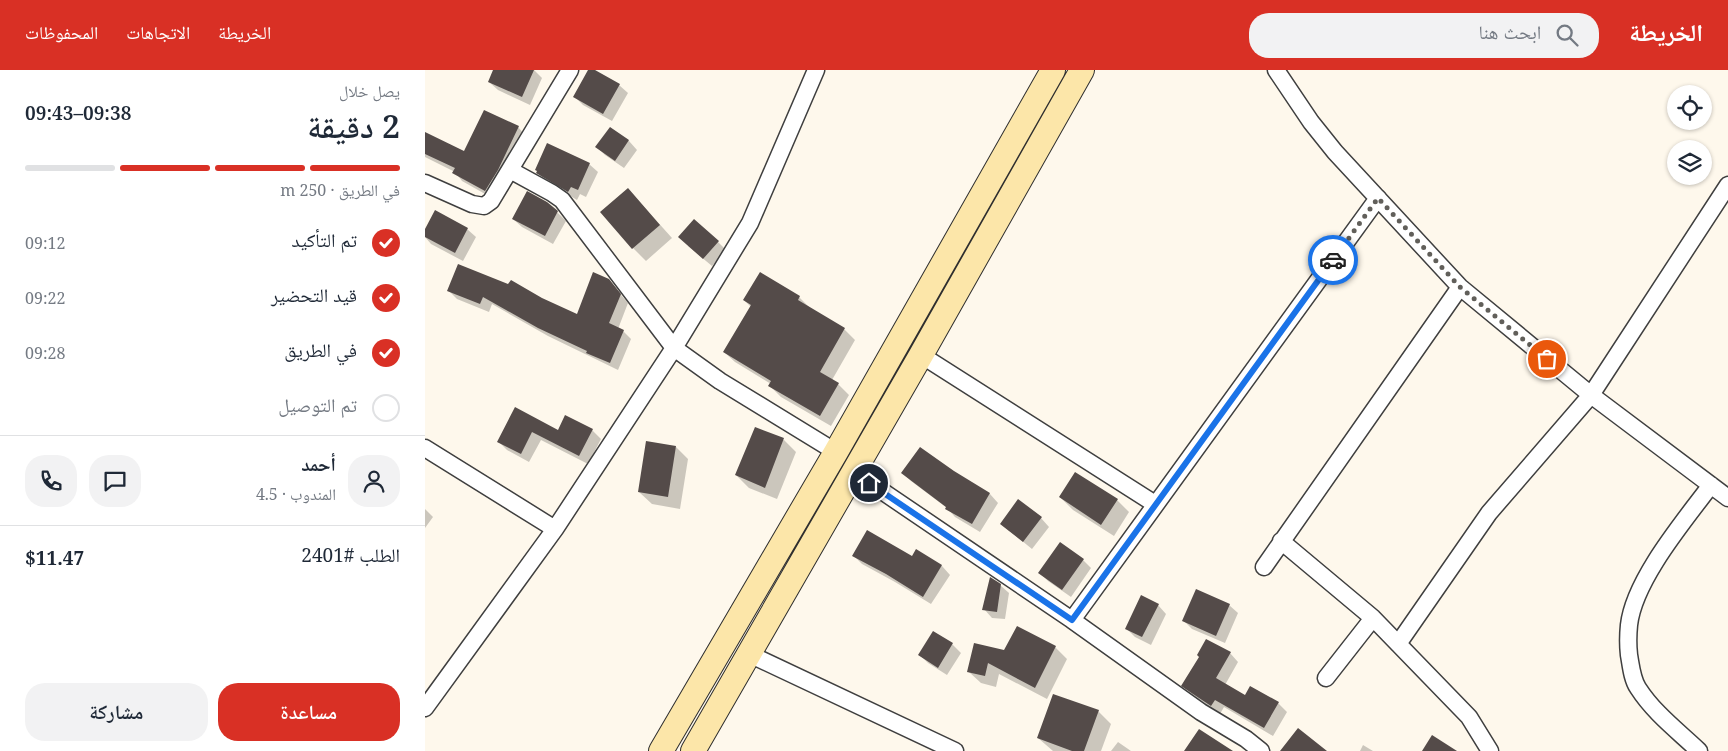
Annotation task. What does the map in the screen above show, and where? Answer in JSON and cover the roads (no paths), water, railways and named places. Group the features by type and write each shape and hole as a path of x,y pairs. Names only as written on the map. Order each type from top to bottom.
{"street":[{"path":"425,183 472,204 485,206 491,201 570,70"},
{"path":"425,708 555,529 674,348 750,224 816,70"},
{"path":"661,751 836,452 1053,70"},
{"path":"693,751 921,356 1083,70"},
{"path":"1277,70 1311,122 1335,152 1460,287 1591,395 1728,498"},
{"path":"510,170 562,200 674,348 719,381 836,452"},
{"path":"1398,644 1489,513 1591,395 1728,185"},
{"path":"1072,620 1378,198"},
{"path":"1264,567 1460,287"},
{"path":"921,356 1155,504"},
{"path":"425,448 555,529"},
{"path":"854,472 1072,620 1201,712 1246,739 1261,751"},
{"path":"1699,751 1658,714 1637,687 1631,669 1629,624 1637,595 1663,549 1711,485"},
{"path":"1281,541 1373,618 1469,718 1490,751"},
{"path":"1326,678 1373,618"},
{"path":"749,654 955,751"}]}
